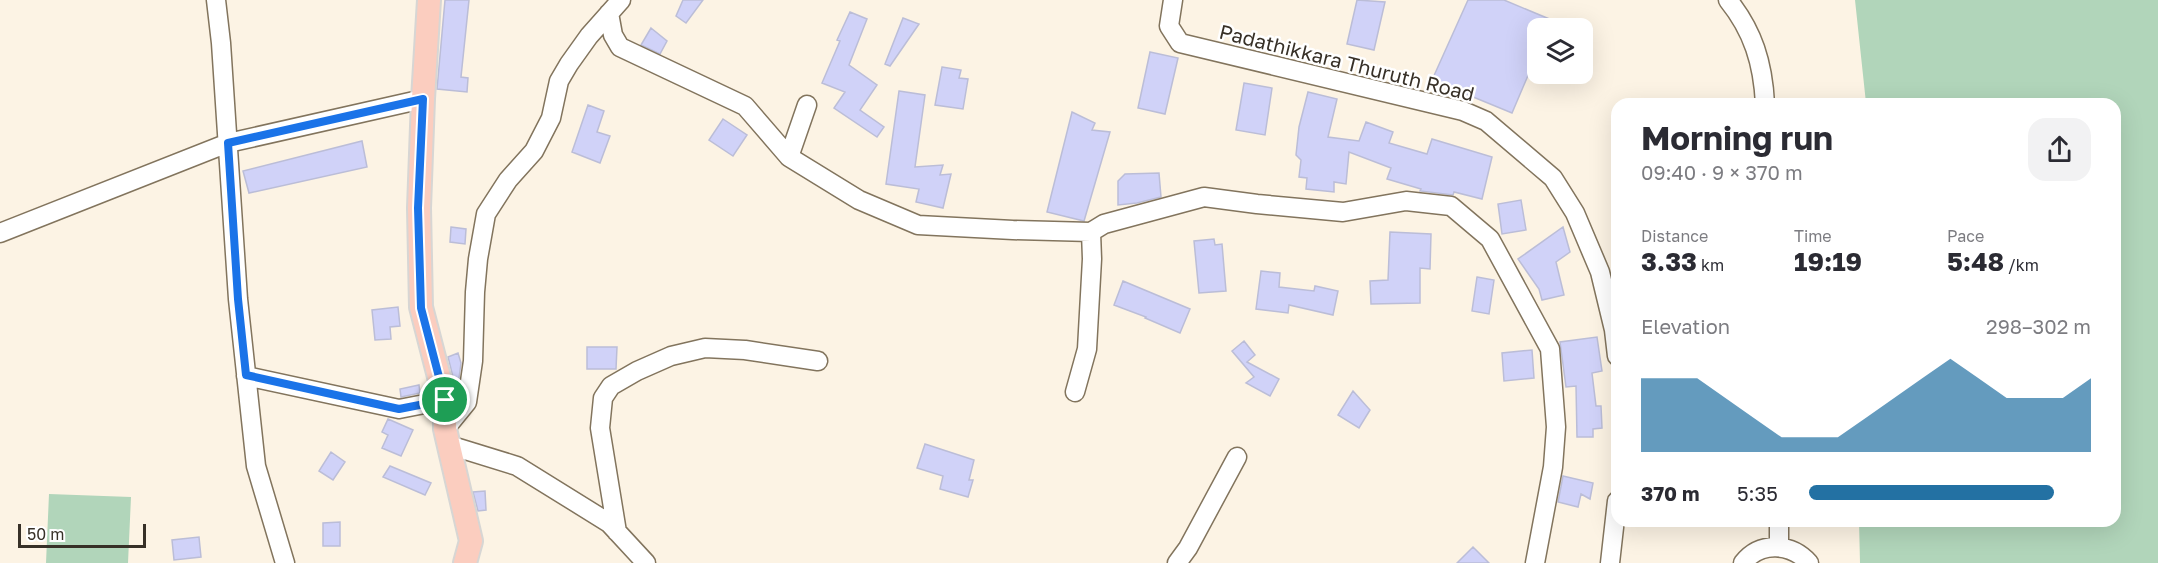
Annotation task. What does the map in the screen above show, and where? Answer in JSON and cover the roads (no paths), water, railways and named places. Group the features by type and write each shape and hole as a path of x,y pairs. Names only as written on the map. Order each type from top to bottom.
{"main road":[{"path":"429,0 418,208 421,308 445,400 447,437 471,541 465,563"}],"street":[{"path":"216,0 238,299 256,466 285,563"},
{"name":"Padathikkara Thuruth Road","path":"1173,0 1169,26 1180,43 1463,111 1486,121 1553,178 1575,213 1600,272 1611,318"},
{"path":"1728,0 1743,18 1758,54 1764,98"},
{"path":"615,7 613,35 620,47 745,106 789,157 859,200 918,225 1091,232 1104,224 1204,197 1343,212 1406,201 1450,206 1490,239 1550,349 1556,427 1553,467 1535,563"},
{"path":"615,7 568,64 559,81 551,118 534,151 508,180 486,214 476,281 473,361 467,402 447,437 517,466 609,523 646,563"},
{"path":"0,234 228,143 423,99"},
{"path":"789,157 807,105"},
{"path":"1075,392 1087,350 1092,259 1091,232"},
{"path":"617,532 600,428 603,398 611,386 671,356 705,348 745,350 818,361"},
{"path":"246,375 399,409 445,400"},
{"path":"1177,563 1188,548 1237,457"},
{"path":"1610,563 1614,527"},
{"path":"1779,527 1779,547"},
{"path":"1743,563 1748,557 1762,549 1779,547 1795,551 1809,563"}]}
